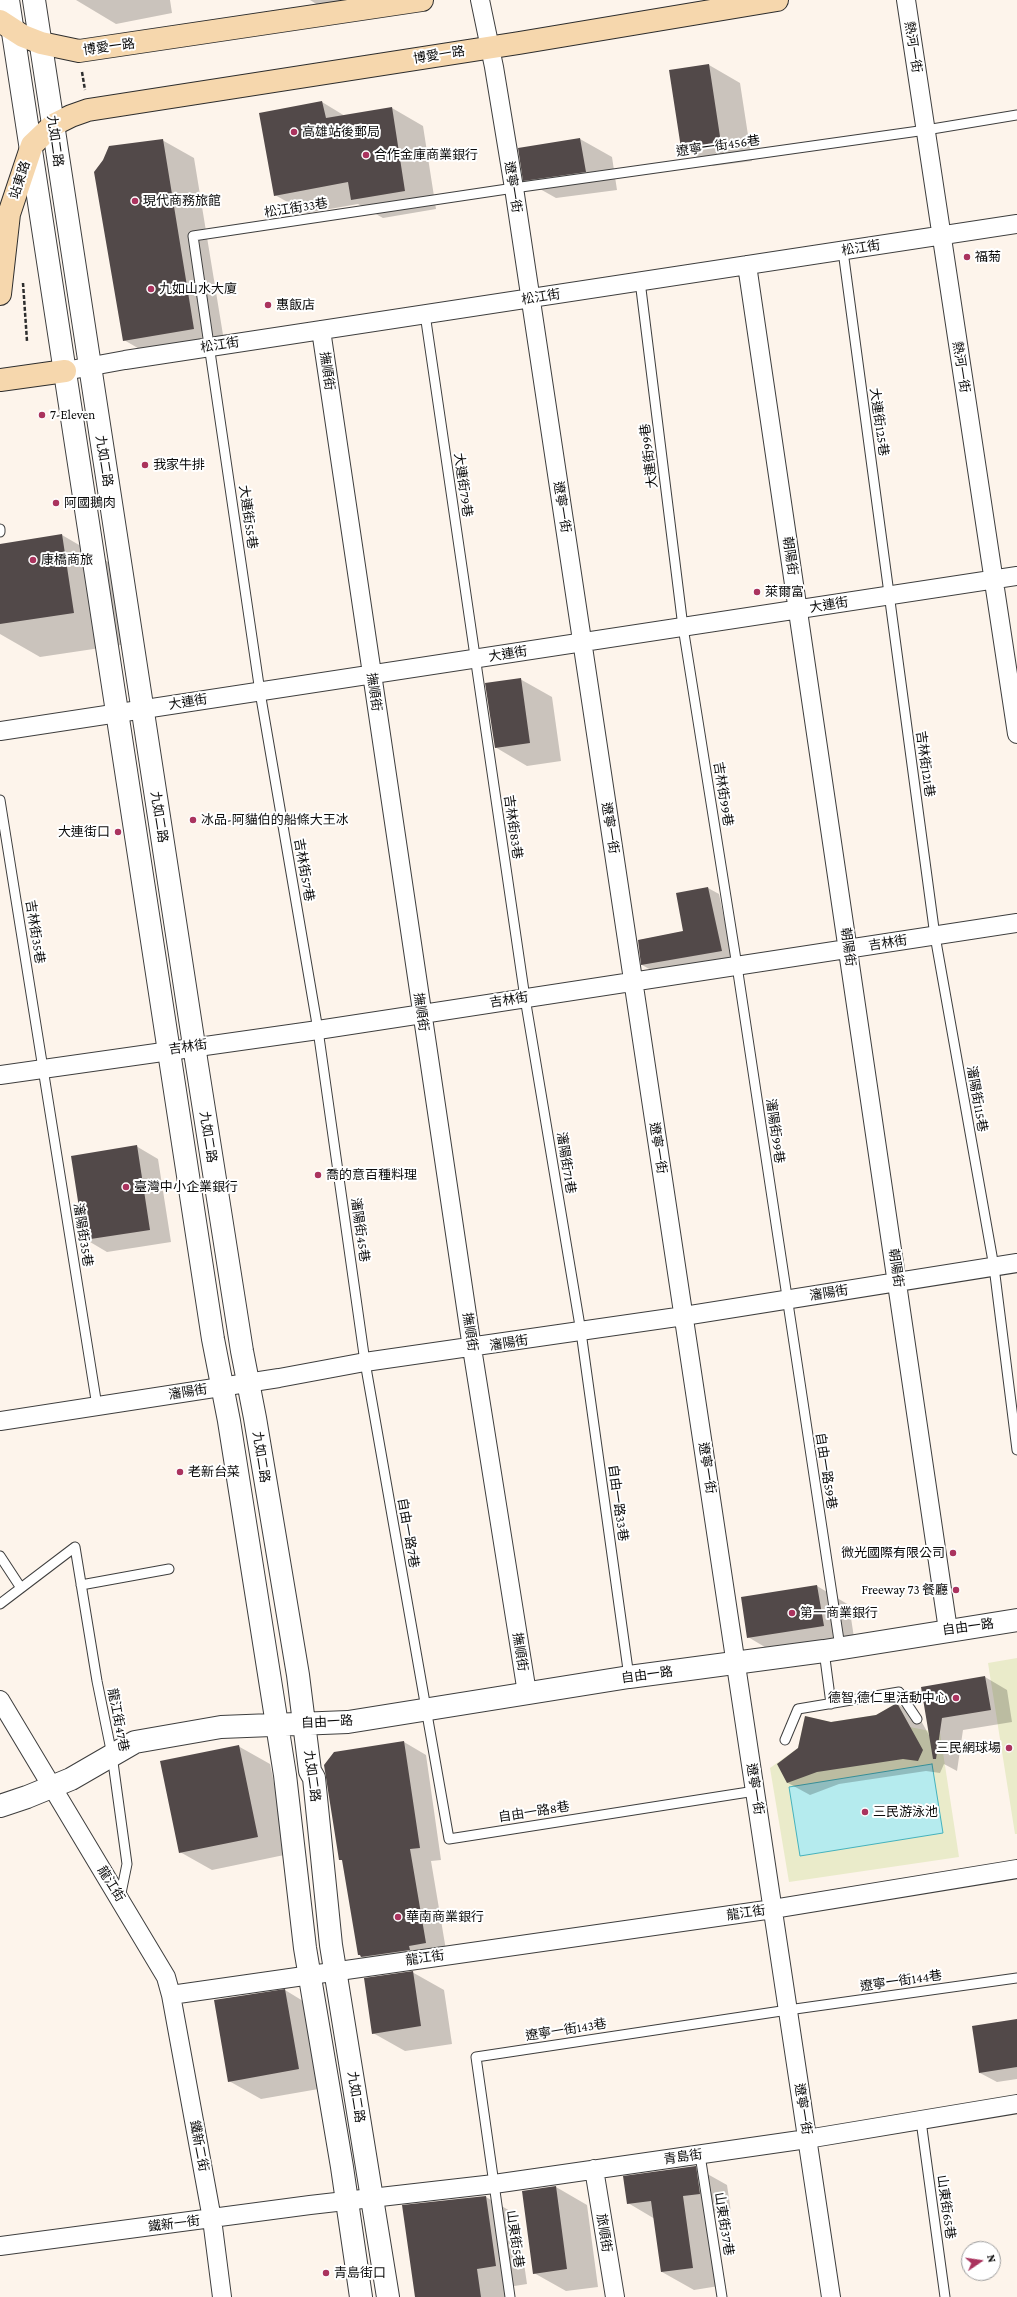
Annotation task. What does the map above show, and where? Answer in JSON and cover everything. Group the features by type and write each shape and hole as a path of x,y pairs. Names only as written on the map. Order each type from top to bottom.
{"main road":[{"name":"博愛一路","path":"6,26 41,43 79,51 422,0"},
{"name":"博愛一路","path":"101,109 490,48 777,0"},
{"name":"站東路","path":"0,294 9,214 32,144 53,126 71,116 101,109"},
{"path":"0,380 65,371"}],"street":[{"name":"九如二路","path":"8,0 6,26 32,144 168,1050 286,1774 309,1974 348,2202 361,2297"},
{"name":"九如二路","path":"34,0 194,1047 305,1723 310,1771 314,1778 335,1971 388,2297"},
{"name":"遼寧一街","path":"480,0 490,48 514,188 737,1663 831,2297"},
{"name":"熱河一街","path":"906,0 1017,734"},
{"name":"松江街","path":"65,371 210,347 1017,224"},
{"name":"朝陽街","path":"747,265 898,1282 948,1630"},
{"name":"撫順街","path":"321,330 421,1014 527,1693"},
{"name":"大連街","path":"0,731 1017,576"},
{"name":"吉林街","path":"0,1075 168,1050 318,1030 1017,923"},
{"name":"瀋陽街","path":"0,1421 222,1387 365,1362 581,1332 1017,1263"},
{"name":"自由一路","path":"0,1806 71,1779 135,1742 221,1727 348,1722 426,1708 629,1677 737,1663 1017,1620"},
{"name":"龍江街","path":"0,1700 166,1977 171,1995 309,1974 773,1909 1017,1869"},
{"name":"鐵新二街","path":"171,1995 212,2219 222,2297"},
{"name":"青島街","path":"348,2202 494,2184 700,2155 921,2121 1017,2104"},
{"name":"旅順街","path":"594,2169 615,2297"},
{"name":"鐵新一街","path":"0,2246 310,2205 348,2202"}],"lane":[{"name":"遼寧一街456巷","path":"514,188 926,130 1017,115"},
{"name":"松江街33巷","path":"210,347 193,236 514,188"},
{"name":"大連街125巷","path":"843,251 889,596"},
{"name":"大連街99巷","path":"640,282 683,627"},
{"name":"大連街79巷","path":"425,314 475,659"},
{"name":"大連街55巷","path":"210,347 260,692"},
{"name":"吉林街121巷","path":"889,596 935,936"},
{"name":"吉林街99巷","path":"683,627 737,966"},
{"name":"吉林街83巷","path":"475,659 525,998"},
{"name":"吉林街57巷","path":"260,692 318,1030"},
{"name":"吉林街35巷","path":"0,800 44,1069"},
{"name":"瀋陽街115巷","path":"935,936 994,1267 1017,1450"},
{"name":"瀋陽街99巷","path":"737,966 787,1299"},
{"name":"瀋陽街71巷","path":"525,998 581,1332"},
{"name":"瀋陽街45巷","path":"318,1030 365,1362"},
{"name":"瀋陽街35巷","path":"44,1069 97,1406"},
{"name":"自由一路59巷","path":"787,1299 832,1649 831,1704"},
{"name":"自由一路33巷","path":"581,1332 629,1677"},
{"name":"自由一路7巷","path":"365,1362 426,1708"},
{"name":"龍江街47巷","path":"22,1588 75,1547 112,1755 127,1864 120,1898"},
{"path":"0,1556 22,1588 0,1604"},
{"path":"81,1585 169,1569"},
{"path":"784,1740 798,1709 899,1692 917,1719"},
{"name":"自由一路8巷","path":"426,1708 449,1838 755,1791"},
{"name":"遼寧一街144巷","path":"788,2010 1017,1978"},
{"name":"遼寧一街143巷","path":"494,2184 476,2057 788,2010"},
{"name":"山東街65巷","path":"921,2121 945,2297"},
{"name":"山東街37巷","path":"700,2155 722,2297"},
{"name":"山東街5巷","path":"494,2184 510,2297"}],"path":[{"path":"82,72 85,90"},
{"path":"23,280 27,341"}],"green space":[{"name":"三民網球場","path":"1017,1658 1017,1834 1015,1834 988,1663"},
{"name":"三民游泳池","path":"897,1703 910,1727 940,1733 959,1857 789,1882 770,1768 798,1748 805,1716 831,1722 876,1715"}],"water":[{"path":"932,1764 943,1833 800,1856 789,1787"}],"building":[{"path":"709,64 721,143 681,148 669,70"},
{"path":"322,101 326,118 392,107 405,191 351,200 348,182 274,196 259,113"},
{"path":"580,138 586,172 523,181 518,148"},
{"path":"163,139 194,329 123,341 94,172 103,160 109,146"},
{"path":"62,534 74,613 0,624 0,544"},
{"path":"521,678 530,743 495,748 485,683"},
{"path":"708,887 722,951 641,965 638,940 683,931 676,893"},
{"path":"137,1145 150,1230 84,1240 71,1156"},
{"path":"817,1585 824,1626 747,1638 741,1597"},
{"name":"德智,德仁里活動中心","path":"985,1676 991,1710 942,1718 936,1759 933,1759 921,1687"},
{"path":"897,1703 923,1750 918,1761 903,1759 817,1772 787,1783 777,1764 798,1748 805,1716 831,1722 876,1715"},
{"path":"404,1741 420,1848 410,1849 426,1943 409,1946 410,1950 361,1957 358,1955 342,1860 339,1860 324,1765 334,1752"},
{"path":"239,1745 258,1837 179,1853 160,1761"},
{"path":"413,1971 421,2026 372,2034 364,1978"},
{"path":"285,1989 299,2069 228,2082 214,2000"},
{"path":"1017,2019 1017,2067 979,2073 972,2026"},
{"path":"696,2166 700,2194 683,2196 693,2268 661,2272 651,2201 627,2204 623,2176"},
{"path":"556,2186 567,2269 533,2274 522,2191"},
{"path":"486,2196 496,2266 477,2269 481,2297 415,2297 402,2205"}],"place":[{"name":"高雄站後郵局","path":"294,132"},
{"name":"合作金庫商業銀行","path":"366,155"},
{"name":"現代商務旅館","path":"135,201"},
{"name":"福菊","path":"967,257"},
{"name":"九如山水大廈","path":"151,289"},
{"name":"惠飯店","path":"268,305"},
{"name":"7-Eleven","path":"42,415"},
{"name":"我家牛排","path":"145,465"},
{"name":"阿國鵝肉","path":"56,503"},
{"name":"康橋商旅","path":"33,560"},
{"name":"萊爾富","path":"757,592"},
{"name":"冰品-阿貓伯的船條大王冰","path":"193,820"},
{"name":"大連街口","path":"118,832"},
{"name":"喬的意百種料理","path":"318,1175"},
{"name":"臺灣中小企業銀行","path":"126,1187"},
{"name":"老新台菜","path":"180,1472"},
{"name":"微光國際有限公司","path":"953,1553"},
{"name":"Freeway 73 餐廳","path":"956,1590"},
{"name":"第一商業銀行","path":"792,1613"},
{"name":"德智,德仁里活動中心","path":"956,1698"},
{"name":"三民網球場","path":"1009,1748"},
{"name":"三民游泳池","path":"865,1812"},
{"name":"華南商業銀行","path":"398,1917"},
{"name":"青島街口","path":"326,2273"}]}
